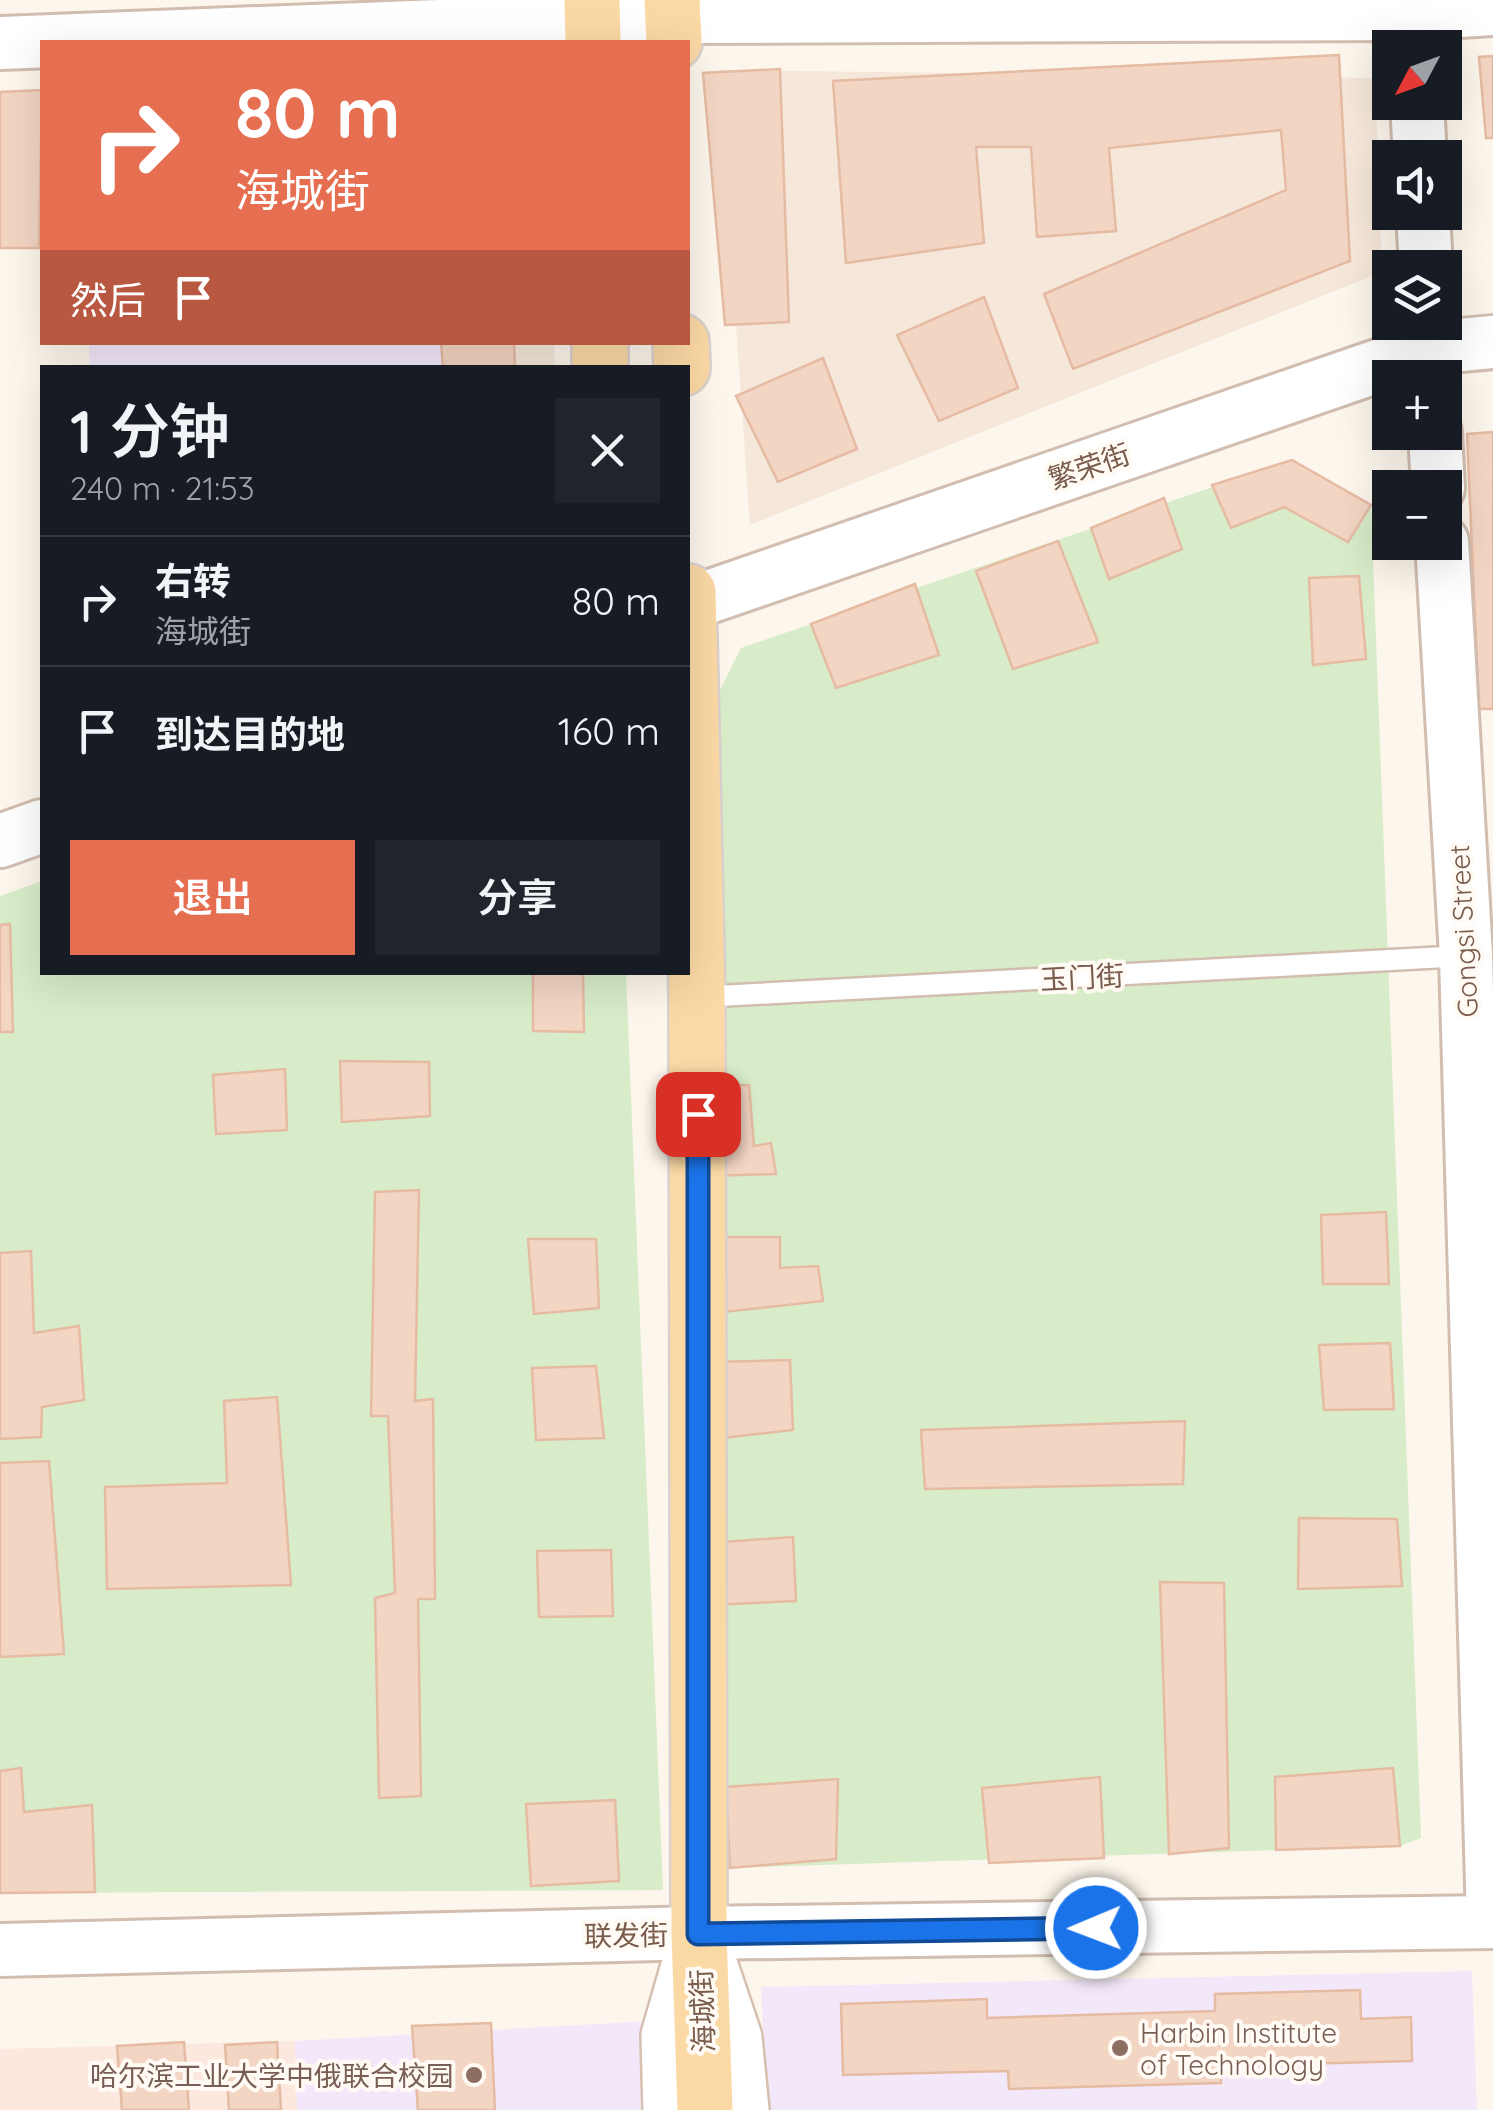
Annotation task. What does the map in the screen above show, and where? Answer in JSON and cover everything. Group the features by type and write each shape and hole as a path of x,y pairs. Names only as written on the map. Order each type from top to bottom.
{"main road":[{"name":"海城街","path":"690,683 698,997 698,1934 706,2110"},
{"path":"670,2110 669,2036 698,1934"},
{"path":"698,1934 734,2038 741,2110"}],"street":[{"path":"81,40 592,21 1413,21 1493,9"},
{"path":"0,43 40,42"},
{"name":"繁荣街","path":"690,603 1430,349 1493,342"},
{"name":"Gongsi Street","path":"1443,560 1466,956 1493,1920"},
{"path":"0,842 40,827"},
{"name":"联发街","path":"0,1950 1493,1920"}],"lane":[{"name":"玉门街","path":"698,997 1466,956"}],"shaded area":[{"path":"718,70 1372,78 1372,120 1377,120 1377,140 1372,140 1372,230 1380,230 1381,250 1372,250 1372,276 750,525"},
{"path":"89,345 448,345 449,365 90,365"},
{"path":"465,345 554,345 555,365 467,365"},
{"name":"Harbin Institute of Technology","path":"1472,1971 1477,2110 767,2110 761,1987"},
{"name":"哈尔滨工业大学中俄联合校园","path":"651,2021 654,2110 297,2110 295,2041"},
{"path":"295,2041 297,2110 0,2110 0,2049"}],"green space":[{"path":"1292,460 1371,505 1421,1838 1400,1846 730,1868 705,720 741,648"},
{"path":"40,882 40,975 626,975 663,1890 0,1893 0,896"}],"building":[{"path":"1339,55 1350,261 1073,369 1044,294 1286,190 1281,130 1109,148 1116,231 1037,237 1031,147 976,147 984,243 846,263 833,81"},
{"path":"1493,56 1493,138 1486,138 1479,57"},
{"path":"780,69 789,322 725,325 703,73"},
{"path":"40,90 39,248 0,248 0,92"},
{"path":"984,297 1018,388 939,421 897,335"},
{"path":"441,345 514,345 515,365 443,365"},
{"path":"823,358 857,449 778,482 736,396"},
{"path":"1493,432 1493,709 1479,709 1467,434"},
{"path":"1292,460 1371,505 1348,542 1284,507 1231,528 1212,485"},
{"path":"1164,498 1182,549 1109,579 1091,528"},
{"path":"1058,541 1098,642 1013,669 976,571"},
{"path":"1359,576 1366,659 1313,665 1309,578"},
{"path":"915,584 939,655 836,688 811,624"},
{"path":"10,924 13,1032 0,1032 0,925"},
{"path":"533,975 583,975 584,1032 533,1031"},
{"path":"340,1061 429,1062 430,1116 342,1122"},
{"path":"285,1069 287,1130 216,1134 213,1075"},
{"path":"749,1085 754,1146 771,1143 776,1174 709,1176 710,1086"},
{"path":"419,1190 415,1401 433,1399 435,1599 418,1599 421,1796 379,1798 375,1598 395,1593 388,1416 371,1416 375,1192"},
{"path":"1386,1212 1389,1284 1323,1284 1321,1215"},
{"path":"709,1237 780,1237 780,1268 818,1266 823,1301 713,1313"},
{"path":"528,1239 596,1239 599,1308 534,1314"},
{"path":"31,1251 34,1333 79,1326 84,1400 42,1407 41,1437 0,1439 0,1253"},
{"path":"1390,1343 1394,1409 1324,1410 1319,1345"},
{"path":"790,1360 793,1430 713,1439 712,1362"},
{"path":"596,1366 604,1438 536,1440 532,1368"},
{"path":"277,1397 291,1585 107,1589 105,1487 227,1483 224,1401"},
{"path":"1185,1421 1183,1484 925,1489 921,1430"},
{"path":"49,1461 64,1654 0,1657 0,1463"},
{"path":"1299,1518 1397,1519 1402,1586 1298,1589"},
{"path":"793,1537 796,1601 712,1605 709,1543"},
{"path":"611,1550 613,1616 539,1617 537,1551"},
{"path":"1160,1582 1224,1583 1229,1848 1169,1854"},
{"path":"21,1768 24,1812 92,1805 95,1892 0,1893 0,1771"},
{"path":"1393,1768 1400,1846 1276,1850 1275,1777"},
{"path":"1100,1777 1104,1858 989,1863 982,1788"},
{"path":"838,1779 836,1859 730,1868 726,1787"},
{"path":"615,1800 619,1881 531,1886 526,1804"},
{"path":"1360,1990 1361,2019 1411,2017 1412,2061 1221,2066 1221,2083 1009,2089 1008,2071 843,2075 841,2004 987,1999 987,2018 1215,2011 1215,1994"},
{"path":"491,2023 495,2110 418,2110 412,2026"},
{"path":"184,2042 189,2110 122,2110 117,2046"},
{"path":"277,2042 281,2110 229,2110 225,2045"}],"place":[{"name":"Harbin Institute of Technology","path":"1120,2048"},
{"name":"哈尔滨工业大学中俄联合校园","path":"474,2075"}],"route":[{"path":"698,1114 698,1934 1096,1928"}]}
